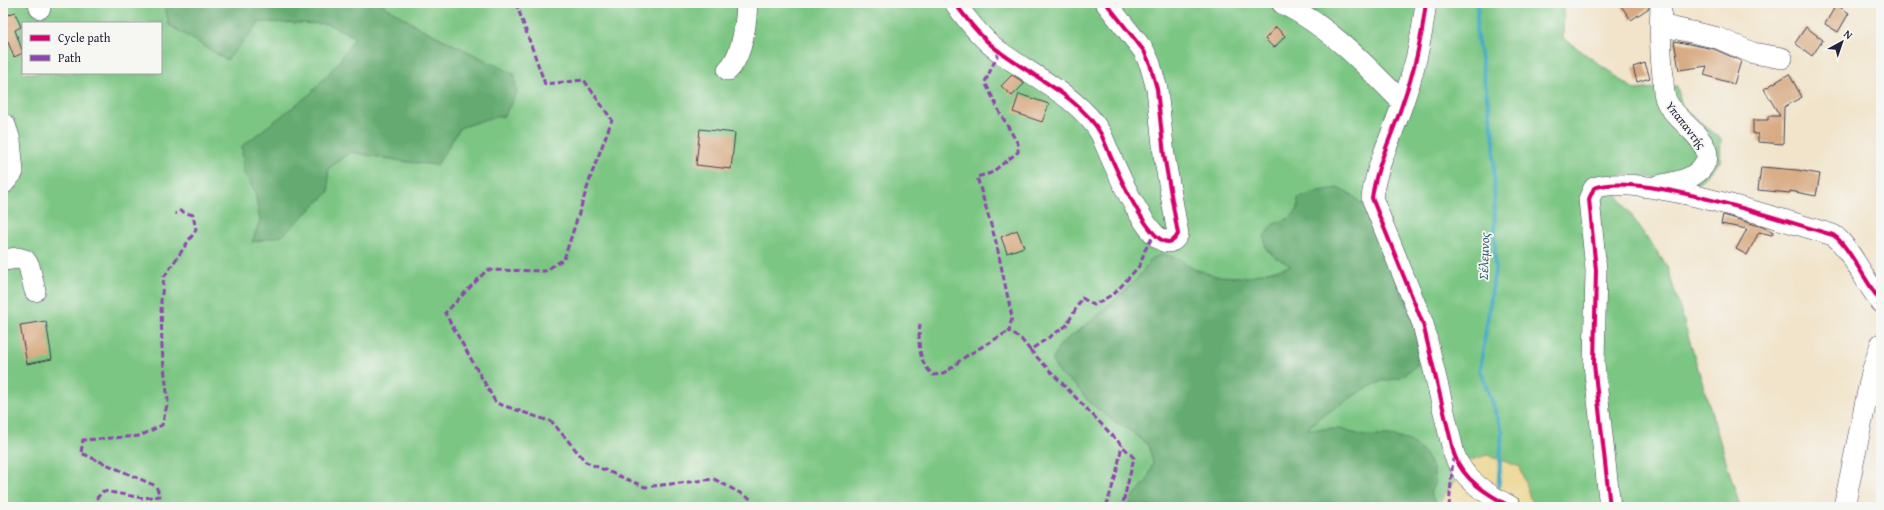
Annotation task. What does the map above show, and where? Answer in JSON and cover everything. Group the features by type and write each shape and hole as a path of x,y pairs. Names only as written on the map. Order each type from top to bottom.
{"street":[{"path":"728,70 733,65 739,49 745,24 747,3"},
{"path":"955,3 979,32 999,52 1037,76 1086,114 1100,134 1117,172 1144,222 1161,238 1166,241 1171,241 1178,234 1164,156 1157,89 1150,64 1144,51 1106,3"},
{"path":"1282,3 1318,23 1342,42 1403,103"},
{"path":"1426,3 1424,20 1403,103 1374,182 1372,198 1423,324 1458,467 1464,475 1481,489 1511,507"},
{"name":"Υπαπαντής","path":"1653,187 1693,176 1702,168 1707,156 1706,146 1677,116 1666,100 1661,57 1661,3"},
{"path":"1660,25 1718,38 1753,53 1782,58"},
{"path":"3,124 5,125 10,140 13,172 3,184"},
{"path":"1610,507 1594,364 1596,270 1589,199 1594,188 1601,185 1653,187 1742,208 1833,235 1847,250 1868,286 1881,302"},
{"path":"3,260 18,258 25,260 29,266 35,291"},
{"path":"1844,507 1872,372 1881,344"}],"green space":[{"path":"3,3 1564,3 1563,38 1635,90 1677,86 1682,107 1721,139 1720,162 1697,184 1626,174 1605,178 1667,266 1740,507 3,507"},
{"path":"164,3 380,3 420,28 514,74 517,93 504,116 486,119 460,128 437,165 407,162 350,152 328,169 329,192 282,236 252,242 260,221 255,191 243,172 242,146 310,94 339,62 355,37 328,24 260,22 227,60 169,25"},
{"path":"1337,188 1354,196 1368,211 1415,325 1418,347 1417,365 1400,378 1382,381 1363,390 1322,416 1307,429 1340,429 1364,436 1391,436 1410,441 1424,453 1433,468 1435,482 1430,493 1438,507 1129,507 1133,496 1147,481 1153,463 1149,446 1132,432 1111,419 1090,403 1075,385 1059,374 1052,361 1060,345 1096,317 1138,278 1151,259 1162,254 1179,259 1194,269 1216,276 1246,277 1291,266 1274,256 1266,249 1264,236 1274,224 1290,218 1298,209 1298,198 1319,191"}],"sand":[{"path":"1487,455 1520,467 1533,507 1438,507 1468,461"}],"building":[{"path":"3,3 8,15 15,12 21,27 15,30 22,53 14,57 8,42 3,44"},
{"path":"1619,3 1649,3 1649,8 1631,20"},
{"path":"1836,5 1849,13 1838,32 1825,24"},
{"path":"1276,27 1285,36 1274,48 1265,39"},
{"path":"1806,27 1823,40 1812,56 1795,43"},
{"path":"1674,41 1714,49 1741,61 1734,84 1704,75 1707,66 1679,70"},
{"path":"1645,63 1650,78 1637,82 1633,67"},
{"path":"1789,74 1802,97 1784,107 1783,144 1758,142 1758,134 1753,134 1753,120 1768,120 1768,116 1780,116 1764,89"},
{"path":"1012,75 1025,83 1012,96 1001,86"},
{"path":"1019,94 1049,104 1042,122 1013,112"},
{"path":"700,129 735,133 731,169 696,165"},
{"path":"1761,167 1797,170 1820,174 1816,196 1790,191 1790,193 1758,190"},
{"path":"1723,215 1763,227 1773,232 1772,235 1759,232 1747,255 1736,249 1747,229 1721,224"},
{"path":"1017,230 1024,247 1007,253 1001,237"},
{"path":"46,321 52,359 27,364 20,325"}],"waterway":[{"name":"Σέλεμνος","path":"1478,3 1476,29 1494,139 1495,269 1480,370 1502,430 1498,493"}],"marked path":[{"path":"516,3 545,84 584,80 612,120 592,173 564,259 545,271 487,270 445,313 496,403 552,422 586,462 645,487 714,479 751,499 750,507"},
{"path":"999,52 985,82 1000,113 1018,144 1018,152 991,173 977,177 996,242 1012,317 1009,331 1021,339 1030,350 1066,326 1082,298 1094,305 1115,293 1140,265 1145,250 1155,233"},
{"path":"102,507 97,498 103,491 143,498 160,496 156,486 81,453 83,440 140,436 162,425 168,401 162,349 161,301 164,277 196,230 193,215 180,211 175,214"},
{"path":"920,324 920,352 924,364 933,375 938,375 947,371 965,357 1009,331"},
{"path":"1030,350 1134,458 1122,507"},
{"path":"1106,507 1116,475 1122,445"},
{"path":"1449,507 1453,458"}],"cycle path":[{"path":"955,3 987,42 1055,88 1081,109 1092,121 1101,134 1122,181 1146,223 1158,237 1169,242 1178,234 1164,155 1157,89 1150,64 1144,51 1106,3"},
{"path":"1426,3 1414,68 1377,174 1372,198 1423,324 1454,454 1458,463 1463,471 1477,485 1493,497 1511,507"},
{"path":"1610,507 1594,364 1596,270 1589,199 1594,188 1615,185 1643,186 1676,192 1747,209 1833,235 1851,255 1881,302"}]}
